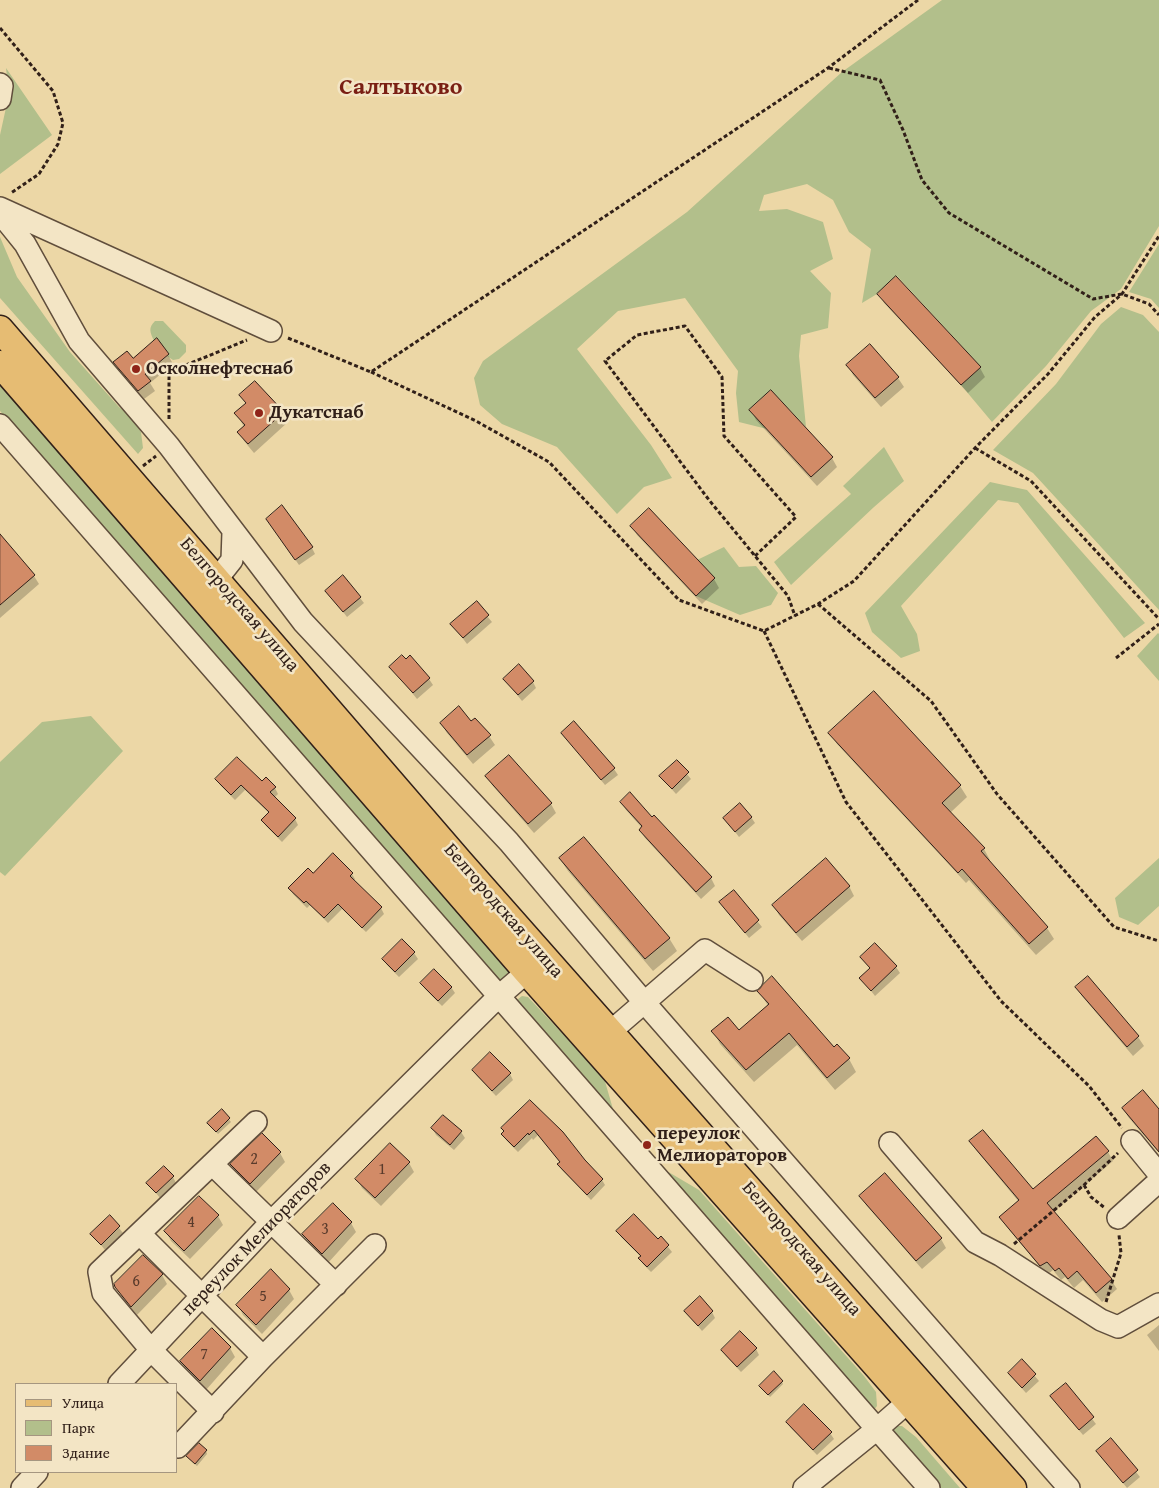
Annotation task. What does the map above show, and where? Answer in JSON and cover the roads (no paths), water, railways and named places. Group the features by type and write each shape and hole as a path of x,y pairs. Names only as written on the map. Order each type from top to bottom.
{"main road":[{"name":"Белгородская улица","path":"0,329 128,476 186,562 217,579 460,862 1013,1488"},
{"name":"Белгородская улица","path":"0,364 186,562 527,972 985,1488"}],"lane":[{"path":"0,84 2,86 0,99"},
{"path":"3,206 271,331"},
{"path":"3,206 79,341 169,446 303,622 509,842 644,1002 1069,1488"},
{"path":"0,426 929,1488"},
{"path":"217,579 232,560 233,532"},
{"path":"610,1032 705,950 752,980"},
{"name":"переулок Мелиораторов","path":"120,1383 272,1221 498,997 527,972"},
{"path":"213,1412 151,1350 103,1293 99,1272 256,1122"},
{"path":"1132,1141 1159,1174"},
{"path":"890,1143 975,1242 1000,1255 1101,1320 1118,1327 1159,1304"},
{"path":"212,1164 336,1285"},
{"path":"1118,1218 1159,1181"},
{"path":"140,1234 263,1357"},
{"path":"178,1447 263,1357 374,1245"},
{"path":"804,1488 909,1401"},
{"path":"22,1488 36,1473"}],"place":[{"name":"Осколнефтеснаб","path":"136,369"},
{"name":"Дукатснаб","path":"259,413"},
{"name":"переулок Мелиораторов","path":"647,1145"}],"district":[{"name":"Салтыково","path":"401,88"}]}
